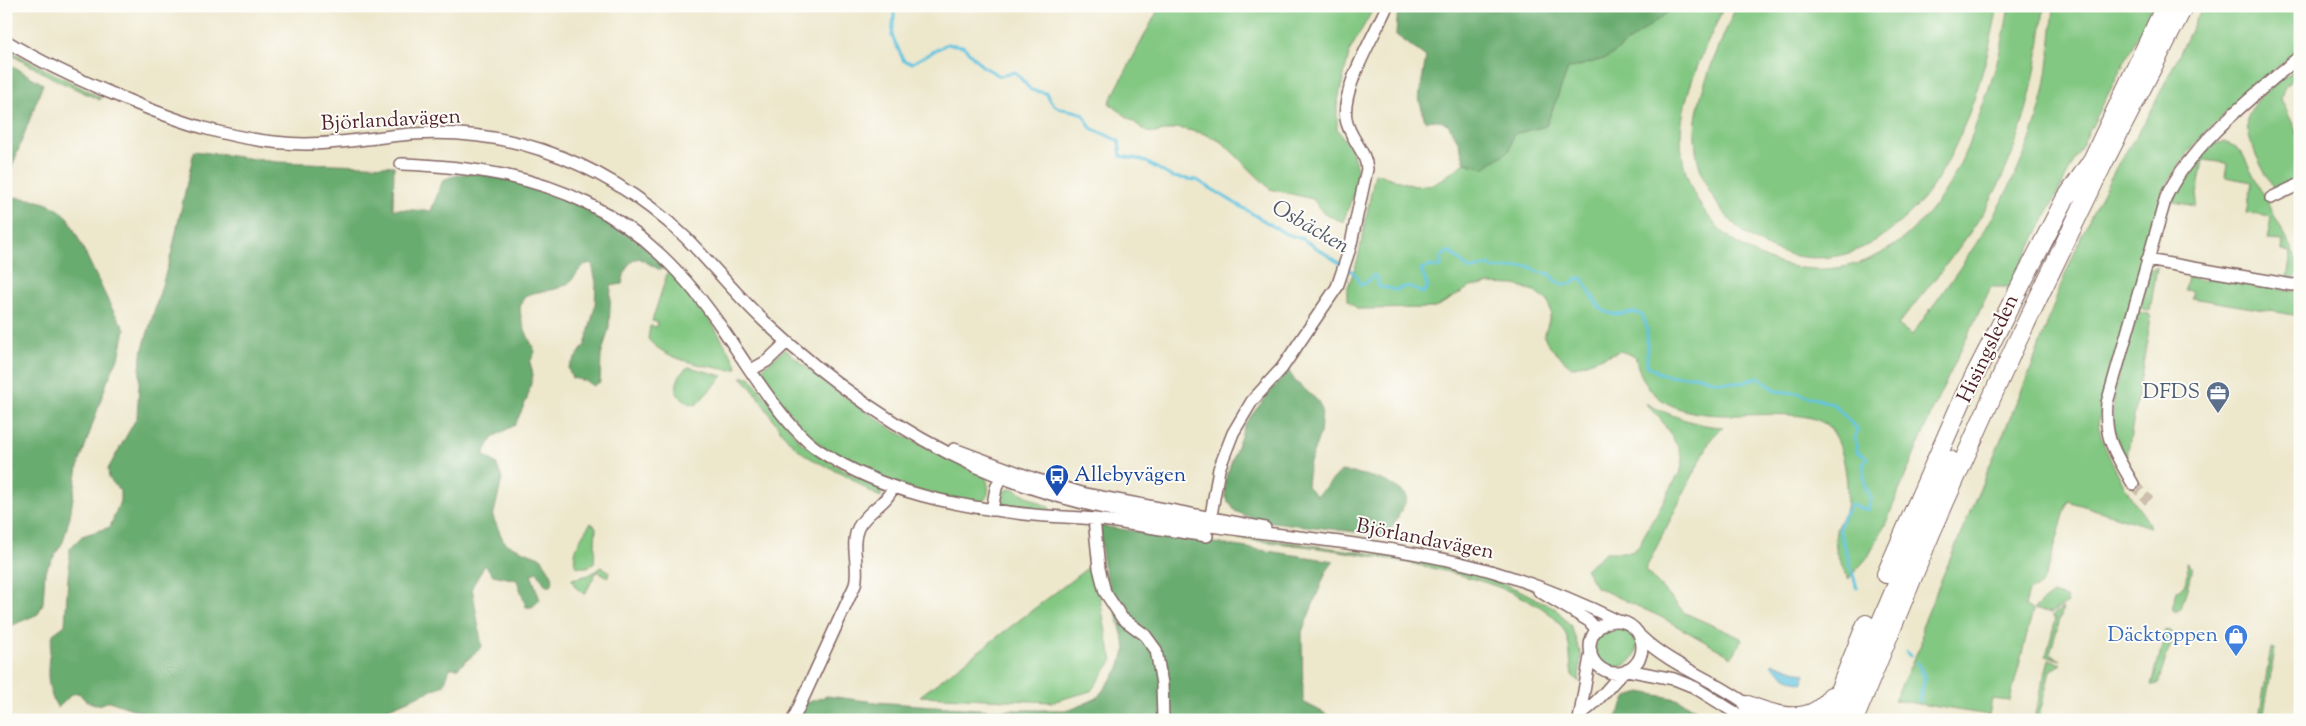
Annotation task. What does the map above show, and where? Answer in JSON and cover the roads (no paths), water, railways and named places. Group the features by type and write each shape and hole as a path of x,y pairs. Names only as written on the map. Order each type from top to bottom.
{"highway":[{"name":"Hisingsleden","path":"1839,720 1952,468 2018,340 2097,164 2164,6"},
{"name":"Hisingsleden","path":"2097,164 2184,9"},
{"path":"1827,720 1840,684 1964,396 2064,201 2097,164"},
{"path":"1867,720 1936,546 2062,266 2097,164"},
{"name":"Hisingsleden","path":"1854,720 1952,468"},
{"path":"1748,712 1783,719 1810,718 1823,710 1840,684"}],"street":[{"path":"1209,527 1218,469 1233,433 1252,401 1282,368 1324,308 1347,260 1367,169 1365,156 1348,126 1347,103 1364,54 1387,6"},
{"name":"Björlandavägen","path":"6,41 41,61 99,89 174,119 224,134 254,140 305,144 417,134 475,135 525,145 555,154 610,180 659,214 787,342 847,390 915,433 970,464 1209,527"},
{"path":"2133,484 2109,441 2106,403 2166,197 2173,183 2190,159 2245,104 2300,56"},
{"name":"Björlandavägen","path":"401,164 472,169 514,177 572,197 616,218 650,244 684,277 699,295 791,424 811,444 841,464 893,487 945,502 992,510 1094,519 1154,528 1209,527 1311,538 1438,558 1494,572 1531,586 1557,592 1618,621"},
{"path":"2271,198 2300,184"},
{"path":"2147,260 2292,285 2300,284"},
{"path":"751,370 767,361 787,342"},
{"path":"992,510 1003,473"},
{"path":"793,720 853,591 857,574 854,547 858,528 866,516 889,495 893,487"},
{"path":"1094,519 1099,568 1105,592 1122,618 1146,635 1156,650 1162,684 1163,720"},
{"name":"Björlandavägen","path":"1531,586 1588,621 1597,630"},
{"path":"1580,717 1581,699 1592,640 1597,630 1604,624 1618,621 1632,626 1640,636 1669,660 1712,682 1748,712"},
{"path":"1580,717 1594,706 1603,691 1636,663 1642,652 1640,636"},
{"path":"1591,650 1597,663 1604,669 1674,679 1768,720"}],"water":[{"path":"1774,663 1805,674 1804,683 1781,674 1771,664"}],"waterway":[{"name":"Osbäcken","path":"895,6 892,36 904,61 912,63 947,44 963,46 982,66 1000,76 1015,72 1031,90 1046,93 1058,108 1083,114 1091,128 1119,141 1121,156 1143,160 1172,177 1197,180 1286,234 1303,239 1341,264"},
{"name":"Osbäcken","path":"1346,267 1356,275 1360,285 1366,283 1374,275 1378,279 1378,286 1396,290 1408,286 1422,293 1428,288 1421,269 1432,266 1441,268 1441,257 1449,251 1470,270 1489,265 1492,268 1501,269 1529,266 1538,272 1550,274 1554,280 1562,284 1570,284 1582,278 1594,300 1604,311 1614,314 1634,313 1643,316 1647,328 1647,365 1657,372 1668,376 1699,376 1714,381 1742,383 1757,377 1776,391 1797,393 1833,404 1858,430 1855,436 1857,452 1867,459 1863,463 1865,486 1871,499 1868,510 1851,505 1843,517 1839,529 1857,588"},
{"name":"Osbäcken","path":"1906,652 1910,656"},
{"name":"Osbäcken","path":"1917,662 1925,678 1919,701"},
{"name":"Osbäcken","path":"1915,720 1916,716"}],"tunnel":[{"path":"2133,484 2149,501"}],"place":[{"name":"DFDS","path":"2218,414"},
{"name":"Allebyvägen","path":"1057,497"},
{"name":"Däcktoppen","path":"2236,657"}]}
